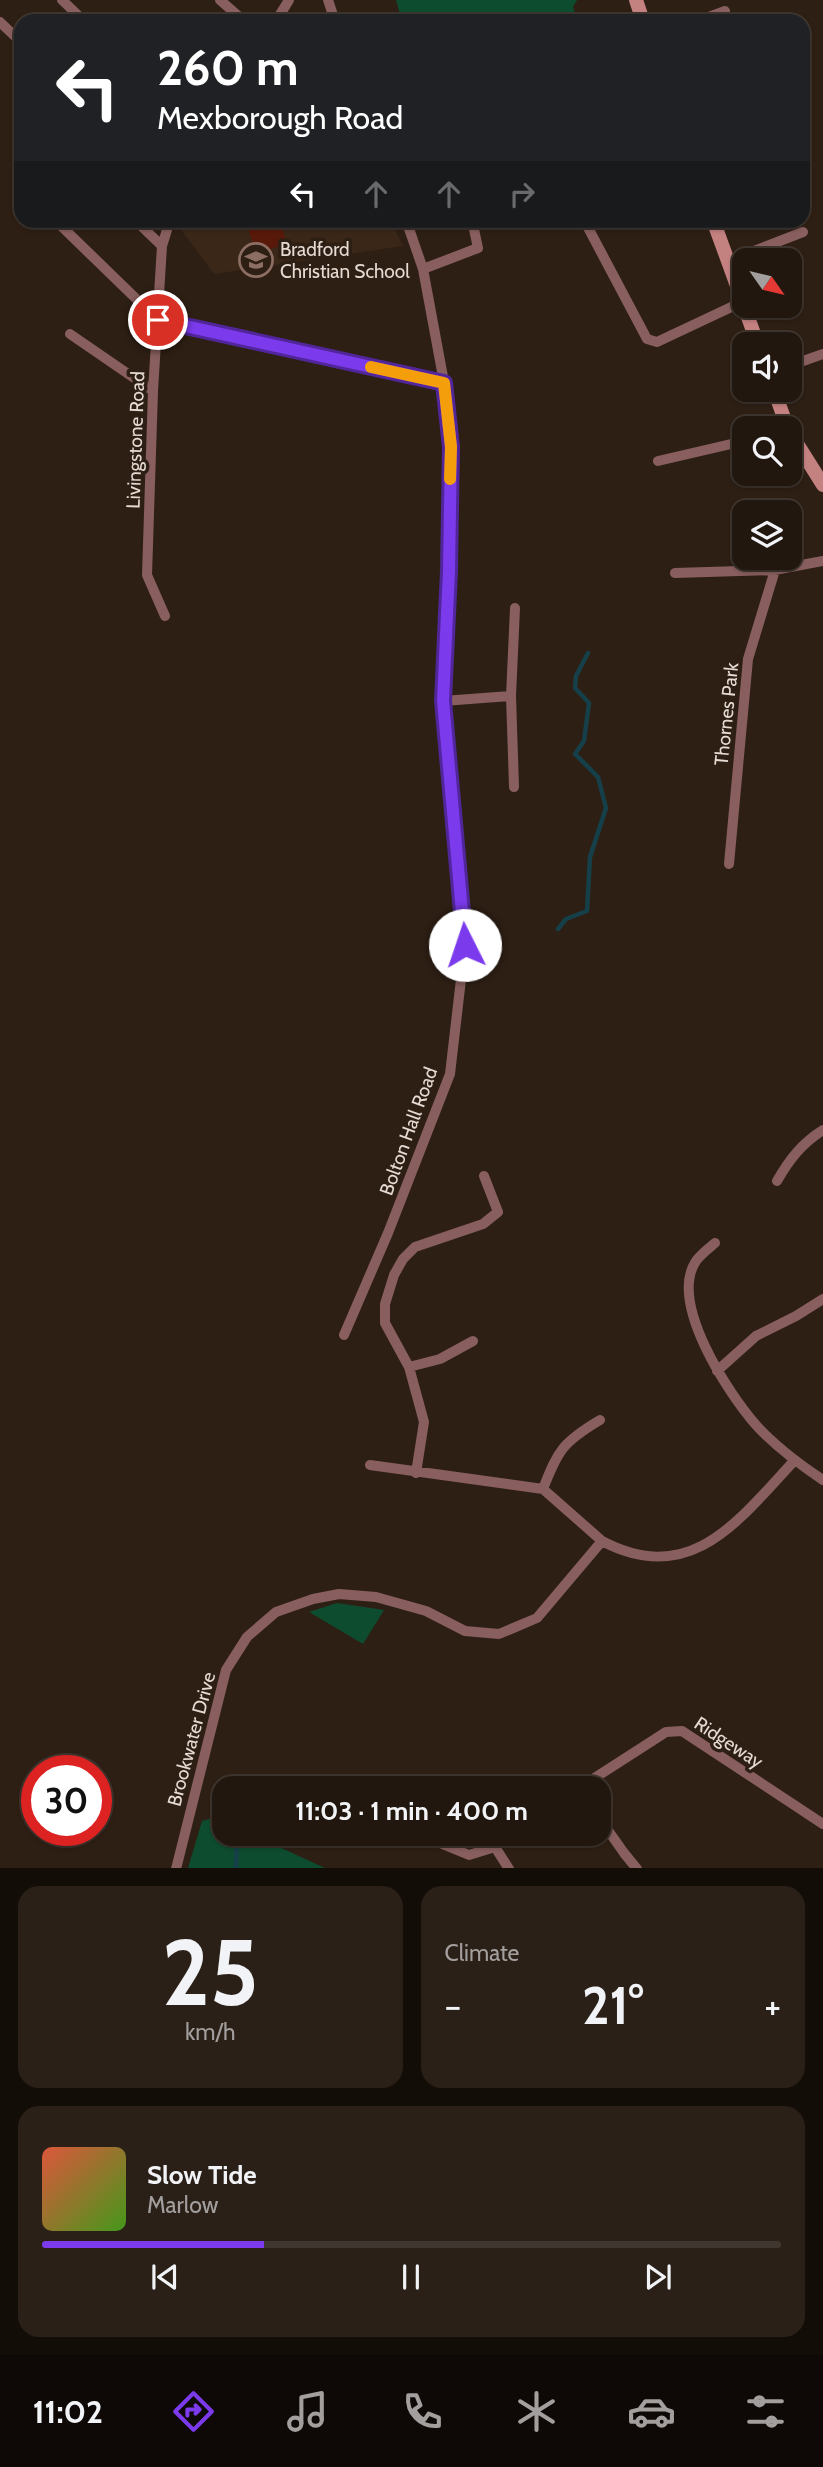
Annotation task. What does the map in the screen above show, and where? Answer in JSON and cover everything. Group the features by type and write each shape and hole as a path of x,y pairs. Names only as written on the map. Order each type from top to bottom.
{"street":[{"path":"62,0 77,14"},
{"path":"220,0 236,14"},
{"path":"717,14 725,11"},
{"path":"0,22 14,35"},
{"path":"63,228 158,320 444,383"},
{"path":"143,228 162,246"},
{"name":"Livingstone Road","path":"165,616 147,575 153,391 162,246 168,228"},
{"name":"Bolton Hall Road","path":"344,1335 388,1233 450,1074 465,945 443,701 451,447 444,383 423,269 409,228"},
{"path":"423,269 478,248 474,228"},
{"path":"588,228 647,339 657,342 732,309"},
{"path":"716,228 732,274"},
{"path":"727,261 803,232"},
{"path":"70,334 153,391"},
{"path":"802,361 823,354"},
{"path":"658,461 732,445"},
{"path":"802,451 823,485"},
{"path":"802,565 823,561"},
{"path":"675,573 775,570"},
{"name":"Thornes Park","path":"729,864 748,659 775,570"},
{"path":"514,787 511,696 515,608"},
{"path":"443,701 511,696"},
{"path":"777,1181 789,1160 823,1130"},
{"path":"416,1473 424,1422 409,1367 385,1323 385,1304 394,1275 403,1259 415,1247 483,1224 498,1212 484,1177"},
{"path":"715,1243 695,1262 688,1288 696,1323 717,1371 756,1425 794,1461 823,1480"},
{"path":"717,1371 756,1336 823,1299"},
{"path":"409,1367 440,1359 473,1341"},
{"path":"543,1489 556,1456 575,1434 600,1420"},
{"path":"370,1465 543,1489 602,1541 621,1551 644,1555 672,1555 705,1546 733,1527 794,1461"},
{"name":"Brookwater Drive","path":"176,1868 226,1670 247,1637 276,1612 313,1599 339,1594 376,1597 426,1611 465,1631 499,1634 537,1618 602,1541"},
{"name":"Ridgeway","path":"598,1776 666,1732 682,1731 823,1824"},
{"path":"611,1834 637,1868"},
{"path":"447,1846 469,1855 495,1847 509,1868"}],"shaded area":[{"name":"Bradford Christian School","path":"183,228 394,228 403,246 214,274 182,231"}],"green space":[{"path":"396,0 577,0 573,7 575,14 400,14"},
{"path":"337,1603 384,1610 363,1644 309,1612"},
{"path":"212,1818 212,1846 277,1846 325,1868 188,1868 202,1821"}],"building":[{"path":"248,228 282,228 287,243 257,254"}],"waterway":[{"path":"558,929 566,919 587,911 590,857 606,808 598,777 575,754 584,741 589,703 575,688 576,676 588,653"},
{"path":"236,1868 237,1846"}],"slow traffic":[{"path":"371,367 444,383 451,447 450,479"}],"place":[{"name":"Bradford Christian School","path":"256,260"}],"route":[{"path":"158,320 444,383 451,447 443,701 465,945"}]}
